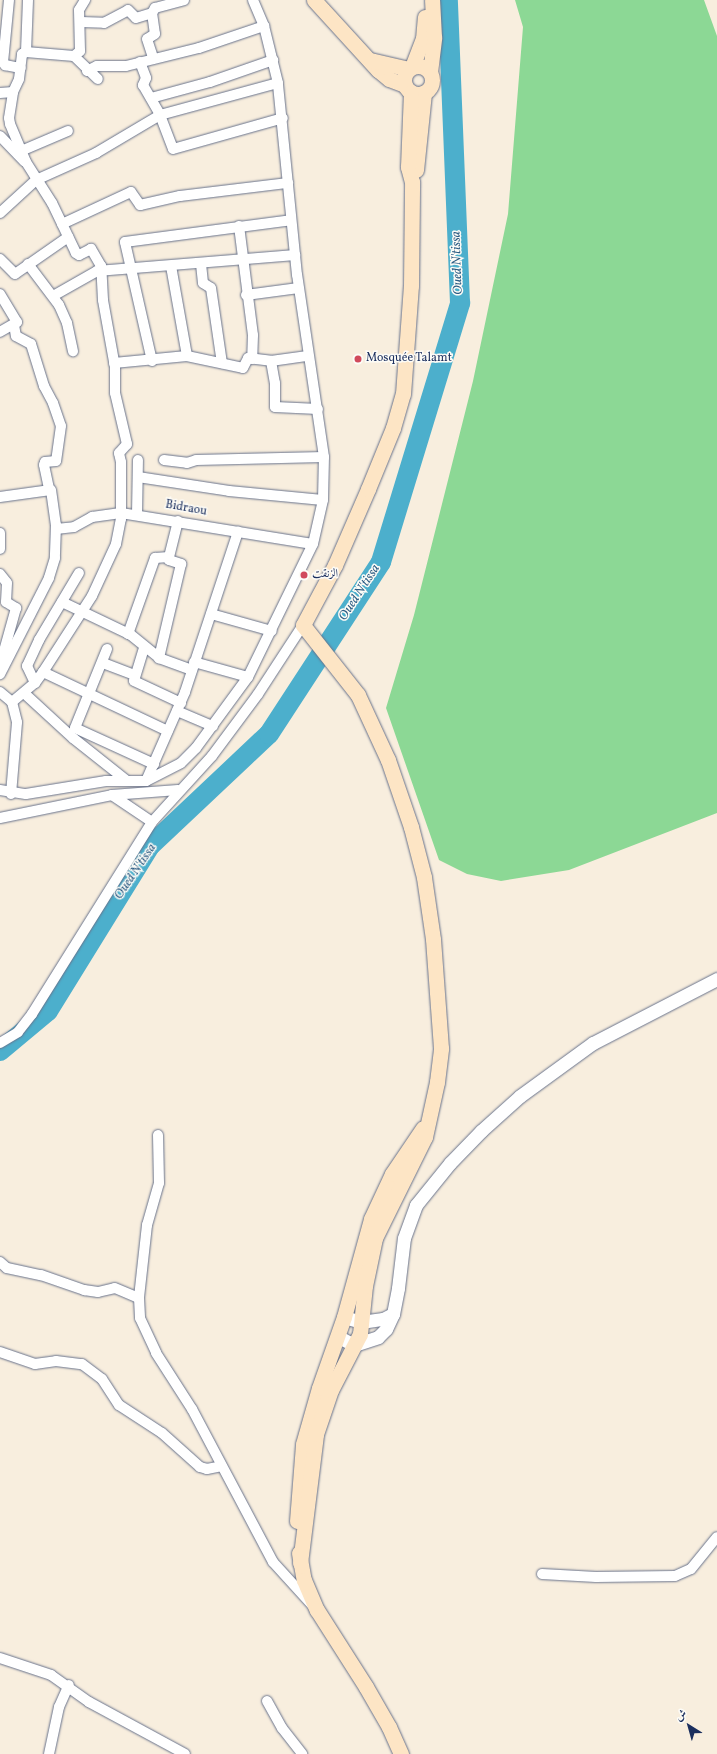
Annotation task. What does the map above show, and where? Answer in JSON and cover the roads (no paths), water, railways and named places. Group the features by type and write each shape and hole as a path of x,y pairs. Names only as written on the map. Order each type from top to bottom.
{"main road":[{"path":"314,0 368,59 389,79 413,90 430,86 434,37 432,0"},
{"path":"300,1563 316,1434 331,1390 360,1334 365,1286 375,1238 422,1144 437,1082 441,1048 438,986 424,877 411,827 388,760 358,695 303,625 335,565 368,489 400,407 406,368 411,286 412,182 408,167 413,90 404,76 411,68 423,39 425,0"},
{"path":"368,59 396,68 422,66 430,72"},
{"path":"401,1754 389,1727 366,1687 317,1610 300,1563 296,1529 303,1444 318,1388 338,1336 379,1198 404,1152 426,1126"}],"street":[{"path":"9,0 3,62 4,65 21,68"},
{"path":"26,52 28,0"},
{"path":"74,56 80,51 81,22 79,10 85,0"},
{"path":"153,58 148,39 155,34 152,13 155,8 184,0"},
{"path":"0,790 11,794 26,794 106,781 146,781 181,763 213,726 248,677 272,631 313,544 323,500 324,457 318,409 308,356 298,288 290,220 283,118 278,84 274,60 264,26 253,0"},
{"path":"81,22 104,22 128,10 136,18 152,13"},
{"path":"87,70 97,66 126,66 153,58 199,48 264,26"},
{"path":"12,702 35,683 43,672 82,612 116,544 121,525 121,462 119,453 127,444 115,393 114,363 103,300 102,270 93,250 88,249 77,254 49,198 36,180 26,162 8,118 13,92 21,68 22,54 26,52 74,56 98,79"},
{"path":"151,98 210,82 274,60"},
{"path":"140,62 146,78 143,85 160,115 170,146 175,150 283,118"},
{"path":"0,213 36,180 96,153 160,115 278,84"},
{"path":"0,93 13,92"},
{"path":"21,151 68,131"},
{"path":"0,136 26,162"},
{"path":"62,224 131,192 140,205 180,196 288,183"},
{"path":"152,361 125,245 126,241 290,220"},
{"path":"239,226 246,295 253,335 252,358"},
{"path":"0,259 13,274 68,237"},
{"path":"53,296 81,278 102,270 201,264 295,255"},
{"path":"28,264 53,296 67,323 73,351"},
{"path":"201,264 202,283 211,288 222,363"},
{"path":"171,266 186,356"},
{"path":"246,295 298,288"},
{"path":"0,294 17,320 14,325 0,332"},
{"path":"2,672 49,578 55,558 56,529 53,492 49,489 44,465 56,460 61,426 53,402 44,386 31,344 16,336 14,325"},
{"path":"114,363 152,361 186,356 244,368 247,359 252,358 271,361 308,356"},
{"path":"271,361 275,383 275,407 318,409"},
{"path":"164,460 187,463 196,460 324,457"},
{"path":"138,460 138,515"},
{"path":"138,477 229,491 323,500"},
{"path":"0,497 49,489"},
{"name":"Bidraou","path":"56,529 74,527 92,516 121,513 313,544"},
{"path":"159,658 183,566 169,560 178,521"},
{"path":"146,781 179,707 238,532"},
{"path":"0,533 0,549"},
{"path":"128,634 155,558 169,557"},
{"path":"35,683 27,666 79,573"},
{"path":"0,574 7,583 7,604 16,608 2,658 2,672"},
{"path":"62,602 128,634 144,648 159,658 248,677"},
{"path":"211,614 272,631"},
{"path":"0,1043 18,1032 32,1014 152,822 178,790 212,756 303,625"},
{"path":"144,648 135,675 135,682 213,726"},
{"path":"107,650 90,695 75,728 154,764"},
{"path":"103,663 135,675"},
{"path":"43,672 168,731"},
{"path":"0,692 12,702 17,722 11,794"},
{"path":"24,693 73,738 127,780"},
{"path":"0,818 112,795 178,790"},
{"path":"112,795 152,822"},
{"path":"338,1336 354,1345 378,1337 386,1329 393,1314 404,1238 416,1205 450,1163 498,1116 555,1068 593,1043 717,979"},
{"path":"158,1135 160,1183 149,1212 139,1298 140,1318 156,1353 192,1409 273,1562 317,1610"},
{"path":"0,1262 7,1268 41,1275 84,1290 98,1292 115,1288 139,1298"},
{"path":"344,1317 361,1322 383,1319 393,1314"},
{"path":"0,1352 35,1364 56,1360 82,1364 102,1379 119,1405 162,1433 200,1467 207,1470 222,1466"},
{"path":"542,1574 675,1576 691,1569 717,1537"},
{"path":"0,1658 51,1675 69,1685 89,1702 185,1754"},
{"path":"49,1754 59,1707 69,1685"},
{"path":"267,1701 282,1728 302,1754"}],"waterway":[{"name":"Oued N'tissa","path":"0,1051 48,1011 150,846 269,734 381,562 460,303 448,0"}],"place":[{"name":"Mosquée Talamt","path":"358,359"},
{"name":"الزنقت","path":"304,575"}]}
